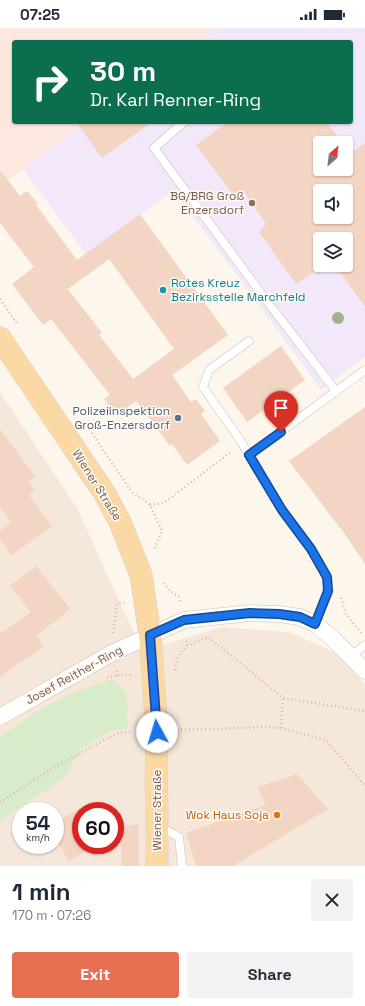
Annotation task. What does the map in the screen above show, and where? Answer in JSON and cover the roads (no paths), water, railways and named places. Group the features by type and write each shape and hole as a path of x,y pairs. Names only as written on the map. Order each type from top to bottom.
{"main road":[{"name":"Wiener Straße","path":"0,338 105,494 120,522 141,575 150,635 157,732 157,866"}],"street":[{"name":"Josef Reither-Ring","path":"0,717 112,652 184,620 250,613 279,614 300,617 315,624 332,638 365,671"}],"lane":[{"path":"182,124 154,148 261,294 336,391"},
{"path":"249,341 209,370 203,387 240,440 282,510 311,549 327,577 328,591 315,624"},
{"path":"249,455 365,370"},
{"path":"350,656 365,645"},
{"path":"157,825 179,838 182,866"}],"place":[{"name":"BG/BRG Groß Enzersdorf","path":"252,203"},
{"name":"Rotes Kreuz Bezirksstelle Marchfeld","path":"163,290"},
{"name":"Polizeiinspektion Groß-Enzersdorf","path":"178,418"},
{"name":"Wok Haus Soja","path":"277,815"}]}
